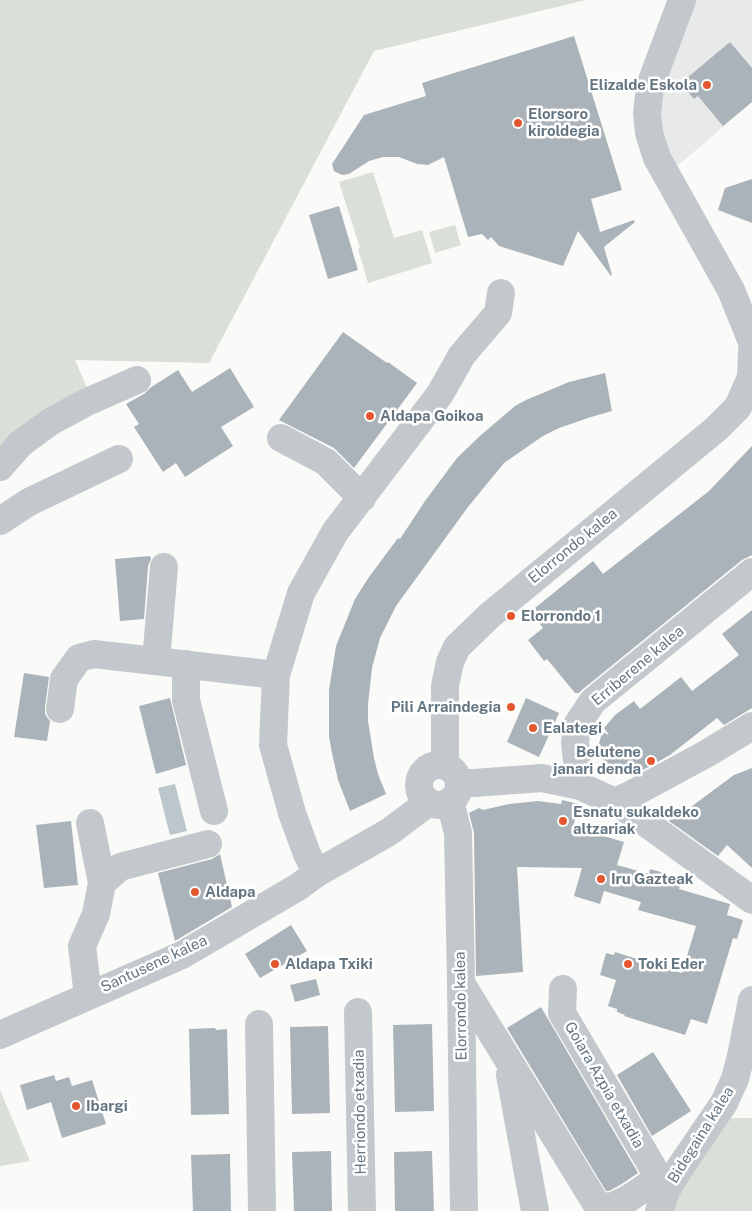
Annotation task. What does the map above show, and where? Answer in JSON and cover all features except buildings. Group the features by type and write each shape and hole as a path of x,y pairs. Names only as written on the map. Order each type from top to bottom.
{"street":[{"path":"682,0 650,86 647,114 649,133 657,158 731,290 752,342"},
{"path":"317,873 307,854 292,813 273,745 276,675 301,593 335,532 440,394 462,355 498,313 502,293"},
{"name":"Elorrondo kalea","path":"464,1211 458,833 446,788 445,686 450,662 457,646 489,616 716,429 738,407 752,377 752,351"},
{"path":"0,467 20,444 50,422 87,402 137,380"},
{"path":"281,438 326,462 362,498"},
{"path":"0,521 29,502 119,459"},
{"path":"156,661 164,567"},
{"name":"Erriberene kalea","path":"580,786 575,743 578,725 593,701 752,572"},
{"path":"60,709 64,679 79,658 94,654 276,675"},
{"path":"186,664 186,700 214,811"},
{"path":"615,802 706,754 752,726"},
{"path":"446,788 474,783 542,778 580,786 632,812 752,900"},
{"name":"Santusene kalea","path":"0,1035 182,955 298,887 317,873 389,832 446,788"},
{"path":"88,996 82,946 96,914 102,883 90,823"},
{"path":"102,883 120,867 208,844"},
{"path":"461,982 597,1205 611,1207 628,1199 662,1193"},
{"name":"Goiara Azpia etxadia","path":"562,989 562,1013 662,1193"},
{"name":"Bidegaina kalea","path":"662,1193 724,1103 735,1079 752,1000"},
{"name":"Herriondo etxadia","path":"358,1012 362,1211"},
{"path":"259,1024 262,1211"},
{"path":"507,1058 535,1211"}],"shaded area":[{"path":"0,0 586,0 374,51 209,363 75,360 88,390 0,452"},
{"name":"Elizalde Eskola","path":"694,0 752,0 752,102 675,168 665,150 656,110"},
{"path":"373,172 394,238 422,230 432,263 368,283 358,249 360,248 339,182"},
{"path":"455,225 461,245 435,253 429,232"},
{"path":"175,784 187,831 170,835 158,788"},
{"path":"0,1090 30,1161 0,1166"},
{"path":"714,1118 752,1118 752,1211 659,1211"}],"place":[{"name":"Elizalde Eskola","path":"707,85"},
{"name":"Elorsoro kiroldegia","path":"518,123"},
{"name":"Aldapa Goikoa","path":"370,416"},
{"name":"Elorrondo 1","path":"511,616"},
{"name":"Pili Arraindegia","path":"511,707"},
{"name":"Ealategi","path":"533,728"},
{"name":"Belutene janari denda","path":"651,761"},
{"name":"Esnatu sukaldeko altzariak","path":"563,821"},
{"name":"Iru Gazteak","path":"601,879"},
{"name":"Aldapa","path":"195,892"},
{"name":"Aldapa Txiki","path":"275,964"},
{"name":"Toki Eder","path":"628,964"},
{"name":"Ibargi","path":"76,1106"}]}
